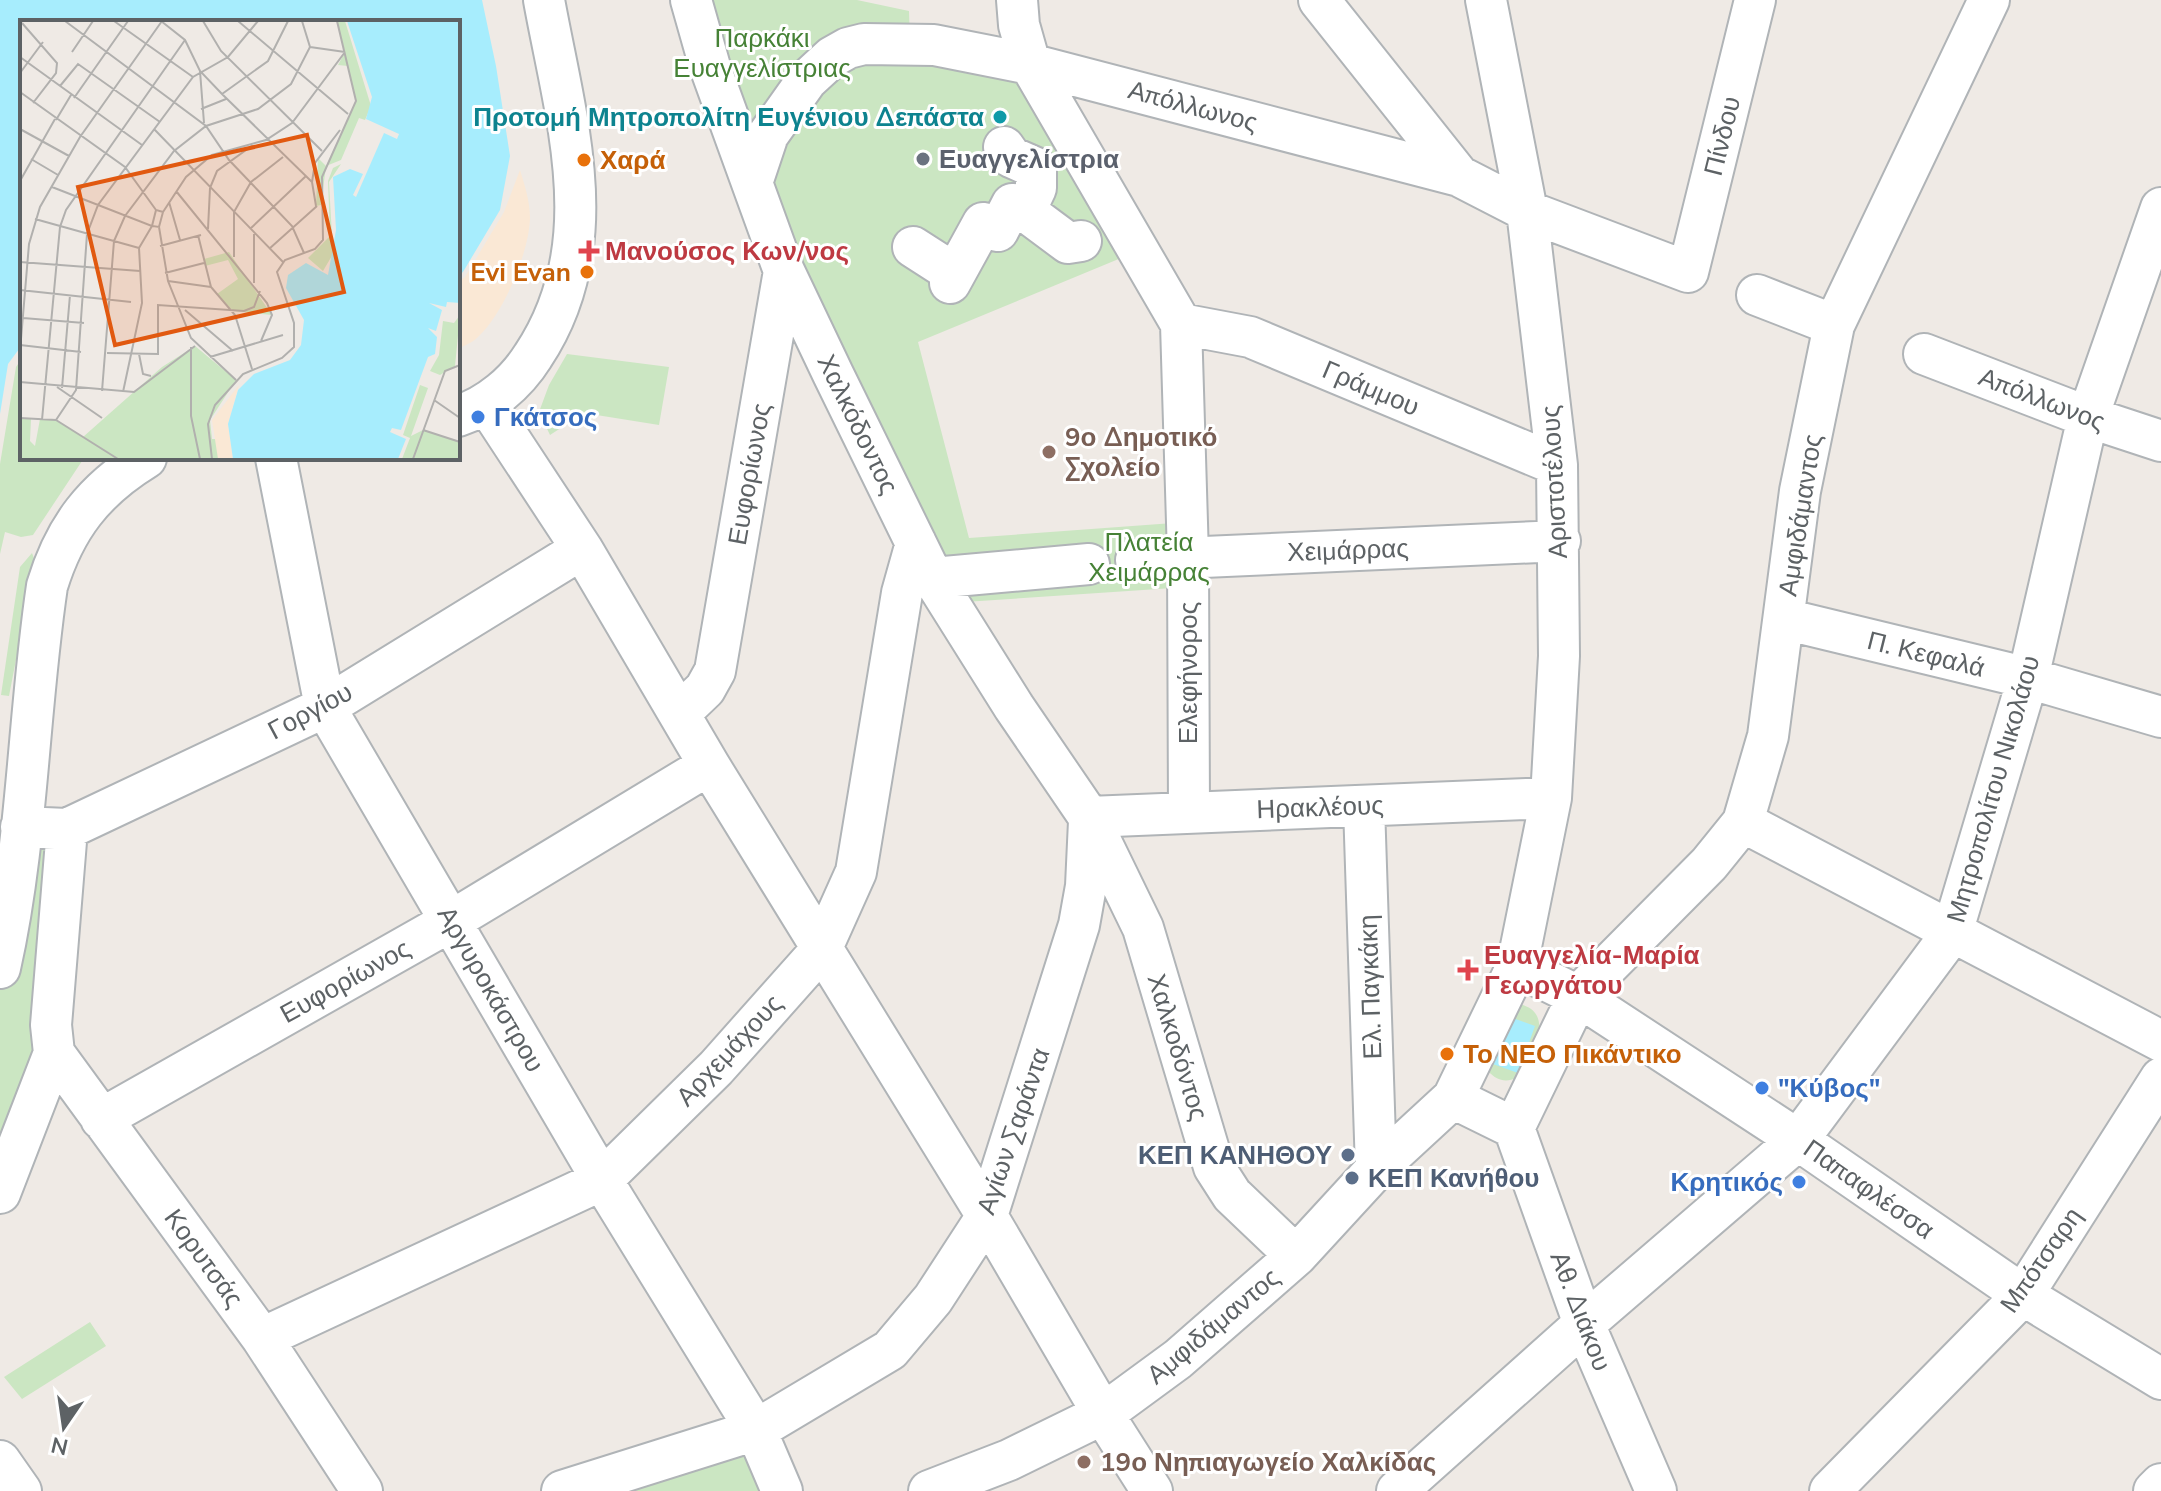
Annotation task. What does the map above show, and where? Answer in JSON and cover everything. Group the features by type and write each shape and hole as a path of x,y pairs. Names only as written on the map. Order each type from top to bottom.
{"street":[{"path":"544,0 570,142 577,221 575,247 553,324 543,342 512,383 472,409 582,549 709,765 1152,1491"},
{"name":"Χαλκόδοντος","path":"691,0 710,67 784,271 933,578 1014,707 1089,817"},
{"name":"Ελεφήνορος","path":"1017,0 1019,25 1030,64 1026,122 1098,230 1181,324 1188,556 1189,813"},
{"path":"1319,0 1459,176"},
{"name":"Αριστοτέλους","path":"1453,1098 1517,966 1551,798 1559,656 1557,465 1527,211 1486,0"},
{"name":"Πίνδου","path":"1688,272 1755,0"},
{"name":"Αμφιδάμαντος","path":"1514,1128 1578,996 1709,864 1743,822 1768,736 1800,491 1834,325 1989,0"},
{"name":"Απόλλωνος","path":"752,183 768,135 807,80 832,57 848,48 881,42 934,45 1030,64 1459,176 1527,211 1688,272"},
{"path":"1025,211 1036,188 1036,168 1011,157 1026,122"},
{"path":"913,247 953,279 983,223 998,231 1012,204 1068,243 1098,230"},
{"name":"Μητροπολίτου Νικολάου","path":"1397,1491 1584,1324 1798,1140 1952,933 2028,678 2088,417 2161,208"},
{"name":"Ευφορίωνος","path":"680,713 705,689 715,671 784,271"},
{"path":"1757,295 1834,325"},
{"name":"Γράμμου","path":"1181,324 1250,337 1557,465"},
{"name":"Απόλλωνος","path":"1924,354 2088,417 2161,441"},
{"path":"0,968 7,939 21,827 43,614 55,560 67,534 98,494 143,460"},
{"name":"Αργυροκάστρου","path":"276,460 325,707 602,1180 756,1430 782,1491"},
{"name":"Χειμάρρας","path":"933,578 1089,564 1091,576 1136,572 1136,560 1188,556 1560,541"},
{"name":"Αρχεμάχους","path":"262,1338 602,1180 716,1068 821,950 856,872 902,593 916,543"},
{"name":"Γοργίου","path":"21,827 67,829 325,707 582,549"},
{"name":"Π. Κεφαλά","path":"1784,619 2028,678 2161,717"},
{"name":"Ευφορίωνος","path":"101,1119 451,921 709,765"},
{"name":"Ηρακλέους","path":"1089,817 1551,798"},
{"name":"Ελ. Παγκάκη","path":"1364,806 1376,1169"},
{"name":"Αγίων Σαράντα","path":"562,1491 756,1430 890,1350 933,1299 987,1216 1079,925 1086,886 1089,817"},
{"name":"Χαλκοδόντος","path":"1089,817 1143,928 1214,1167 1232,1195 1296,1256"},
{"path":"1743,822 2161,1041"},
{"path":"0,1193 52,1039 67,829"},
{"name":"Παπαφλέσσα","path":"1517,966 1578,996 1798,1140 2023,1295 2161,1379"},
{"name":"Κορυτσάς","path":"52,1039 101,1119 262,1338 362,1491"},
{"name":"Μπότσαρη","path":"1830,1491 2023,1295 2161,1078"},
{"path":"1453,1098 1514,1128"},
{"name":"Αμφιδάμαντος","path":"929,1491 1009,1460 1103,1414 1178,1359 1296,1256 1376,1169 1453,1098"},
{"name":"Αθ. Διάκου","path":"1514,1128 1584,1324 1656,1491"},
{"path":"0,1461 21,1491"},
{"path":"2154,1491 2161,1484"}],"green space":[{"path":"691,0 857,0 909,11 910,44 1030,64 1138,251 918,342 969,538 1187,522 1188,587 949,603 933,578"},
{"path":"567,354 669,367 659,425 584,413 550,435 539,412 549,385"},
{"path":"20,361 20,460 83,460 33,535 21,537 5,532 0,554 0,464 16,367"},
{"path":"32,553 35,561 9,696 1,695 20,567"},
{"path":"21,827 67,829 51,1025 0,1192 0,968"},
{"path":"1516,1004 1527,1006 1534,1012 1539,1031 1519,1077 1502,1080 1488,1071"},
{"path":"90,1322 106,1346 22,1399 4,1377"},
{"path":"756,1430 782,1491 562,1491"}],"sand":[{"path":"520,170 530,218 520,264 506,297 488,325 475,340 460,348 460,281 504,212"}],"water":[{"path":"0,0 482,0 510,156 500,210 460,274 460,20 20,20 20,348 8,364 0,414"},
{"path":"1507,1016 1535,1026 1518,1073 1490,1063"}],"place":[{"name":"Προτομή Μητροπολίτη Ευγένιου Δεπάστα","path":"1000,117"},
{"name":"Ευαγγελίστρια","path":"923,159"},
{"name":"Χαρά","path":"584,160"},
{"name":"Μανούσος Κων/νος","path":"589,251"},
{"name":"Evi Evan","path":"587,272"},
{"name":"Γκάτσος","path":"478,417"},
{"name":"9ο Δημοτικό Σχολείο","path":"1049,452"},
{"name":"Ευαγγελία-Μαρία Γεωργάτου","path":"1468,970"},
{"name":"Το ΝΕΟ Πικάντικο","path":"1447,1054"},
{"name":"\"Κύβος\"","path":"1762,1088"},
{"name":"ΚΕΠ ΚΑΝΗΘΟΥ","path":"1348,1155"},
{"name":"ΚΕΠ Κανήθου","path":"1352,1178"},
{"name":"Κρητικός","path":"1799,1182"},
{"name":"19ο Νηπιαγωγείο Χαλκίδας","path":"1084,1462"}],"park label":[{"name":"Παρκάκι Ευαγγελίστριας","path":"762,53"},
{"name":"Πλατεία Χειμάρρας","path":"1149,557"}]}
